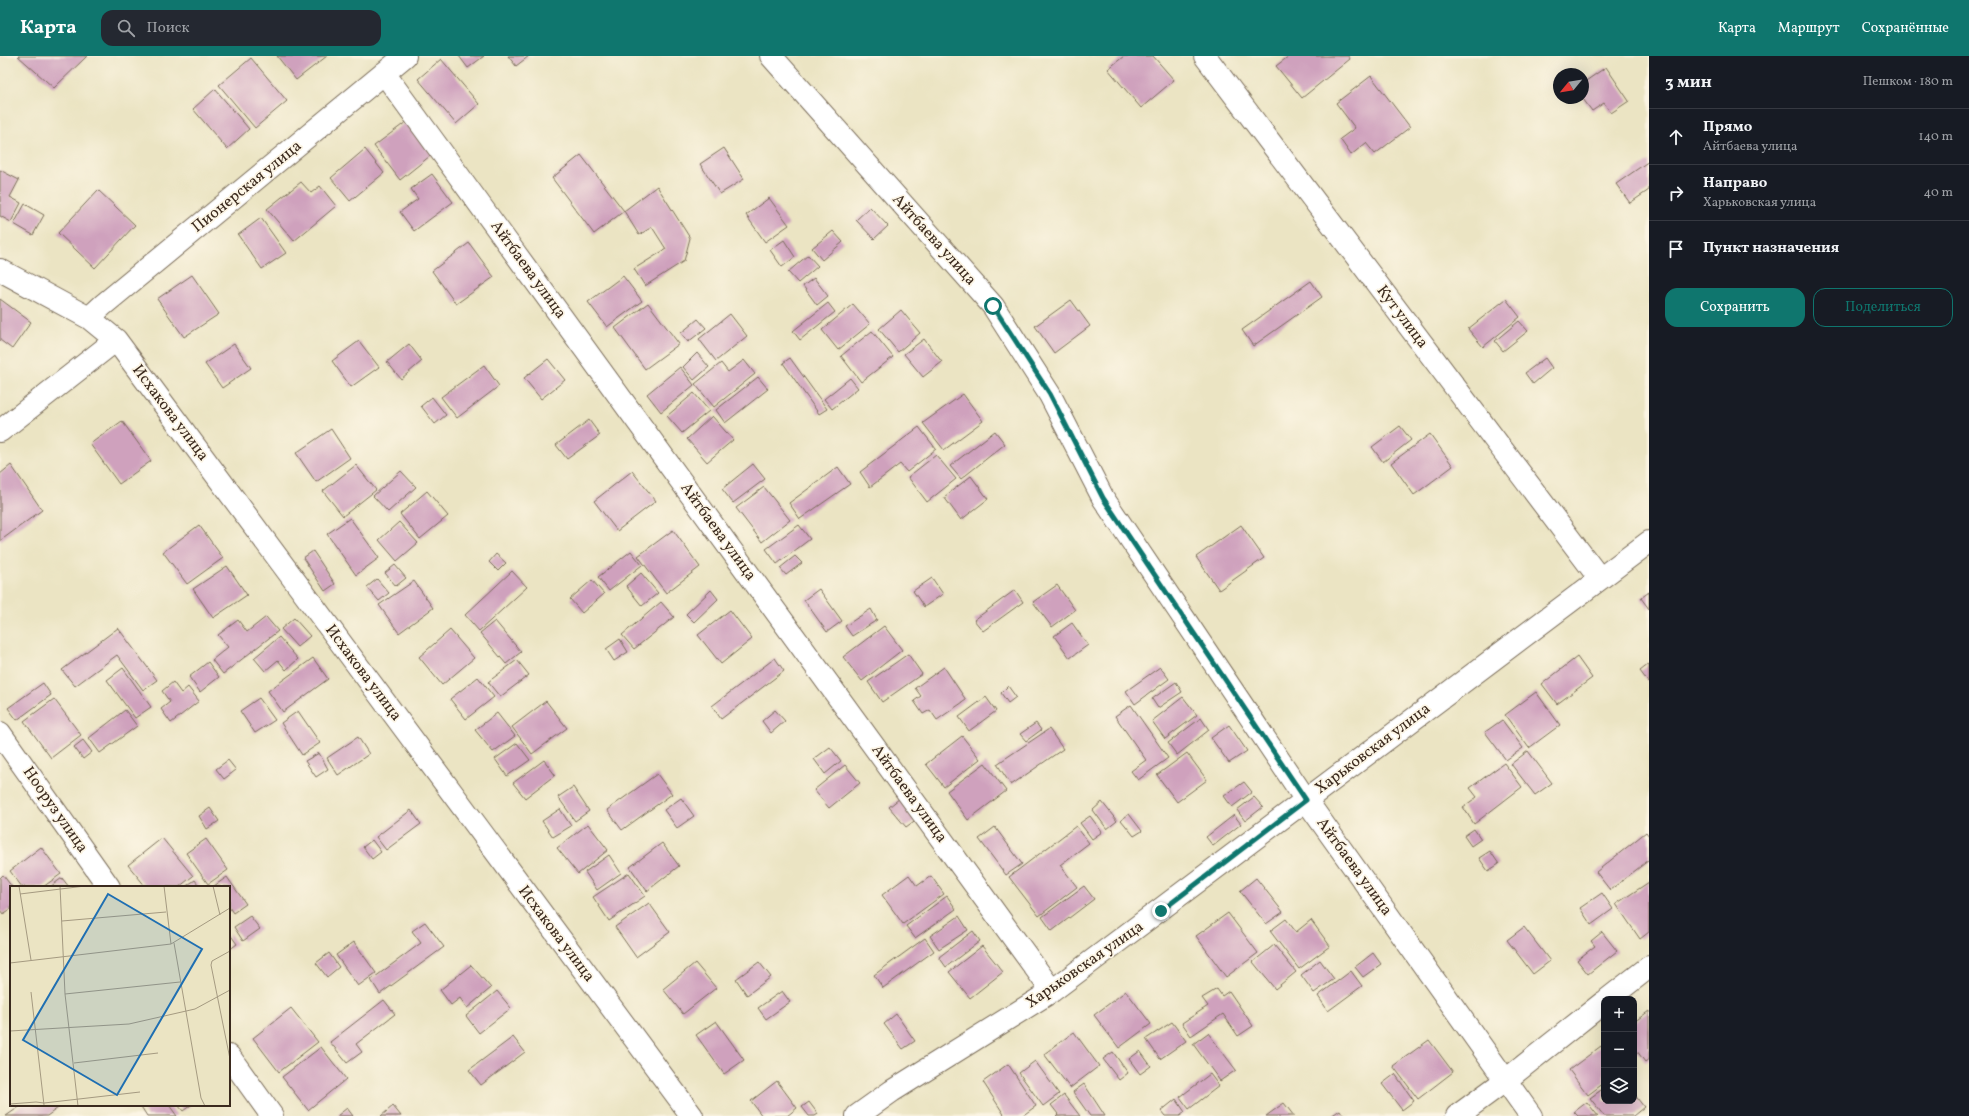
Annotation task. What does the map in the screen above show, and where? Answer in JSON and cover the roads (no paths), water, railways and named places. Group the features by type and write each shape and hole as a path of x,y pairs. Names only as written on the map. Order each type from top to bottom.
{"street":[{"name":"Пионерская улица","path":"89,318 405,56"},
{"name":"Айтбаева улица","path":"771,56 993,306 1050,394 1103,498 1306,800 1531,1116"},
{"name":"Кут улица","path":"1205,56 1600,579"},
{"name":"Айтбаева улица","path":"384,73 1052,991"},
{"name":"Исхакова улица","path":"0,270 89,318 116,340 692,1116"},
{"path":"0,431 116,340"},
{"name":"Харьковская улица","path":"857,1116 892,1091 1052,991 1649,542"},
{"name":"Нооруз улица","path":"0,733 108,886"},
{"path":"1612,996 1649,967"},
{"path":"1457,1116 1506,1080 1601,1004"},
{"path":"230,1057 272,1116"}]}
